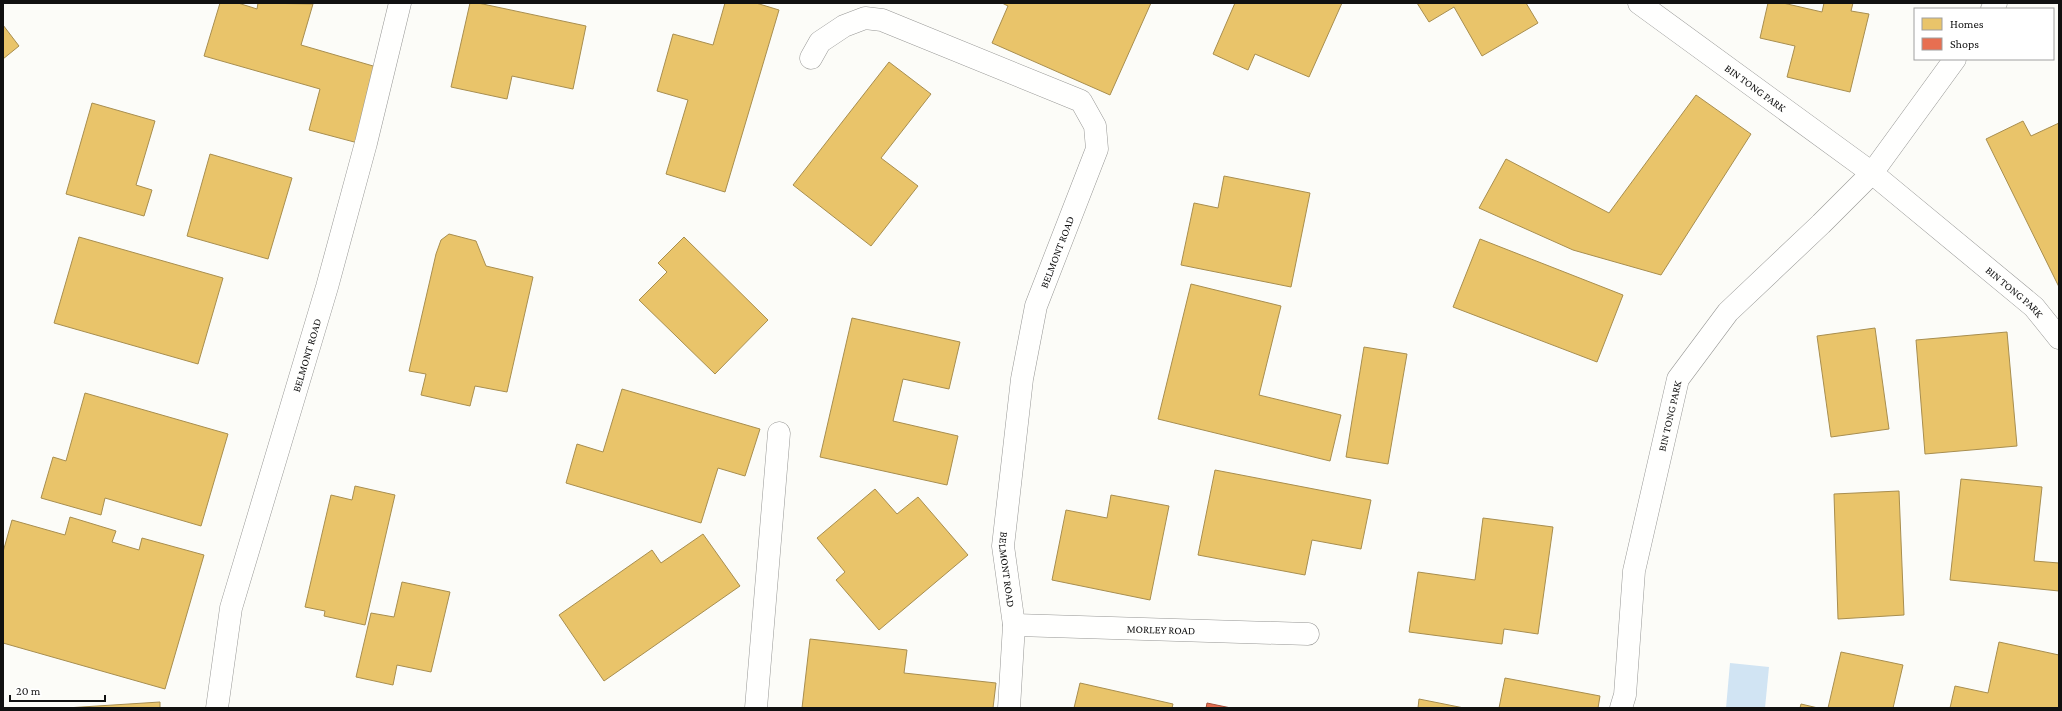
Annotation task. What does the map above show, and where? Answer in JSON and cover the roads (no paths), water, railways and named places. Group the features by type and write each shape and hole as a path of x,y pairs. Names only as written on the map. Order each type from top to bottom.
{"street":[{"name":"BELMONT ROAD","path":"216,708 231,608 327,287 366,143 400,3"},
{"name":"BIN TONG PARK","path":"1638,3 1872,173 2034,307 2059,338"},
{"name":"BELMONT ROAD","path":"811,58 820,42 844,26 865,18 882,20 1081,101 1095,126 1097,150 1036,306 1022,379 1003,546 1014,625 1009,708"},
{"name":"BIN TONG PARK","path":"1622,708 1625,695 1634,572 1678,379 1728,312 1822,224 1872,173 1954,60"},
{"path":"756,708 778,433"},
{"name":"MORLEY ROAD","path":"1014,625 1308,634"}],"water":[{"path":"1730,663 1769,667 1765,708 1726,708"}]}
